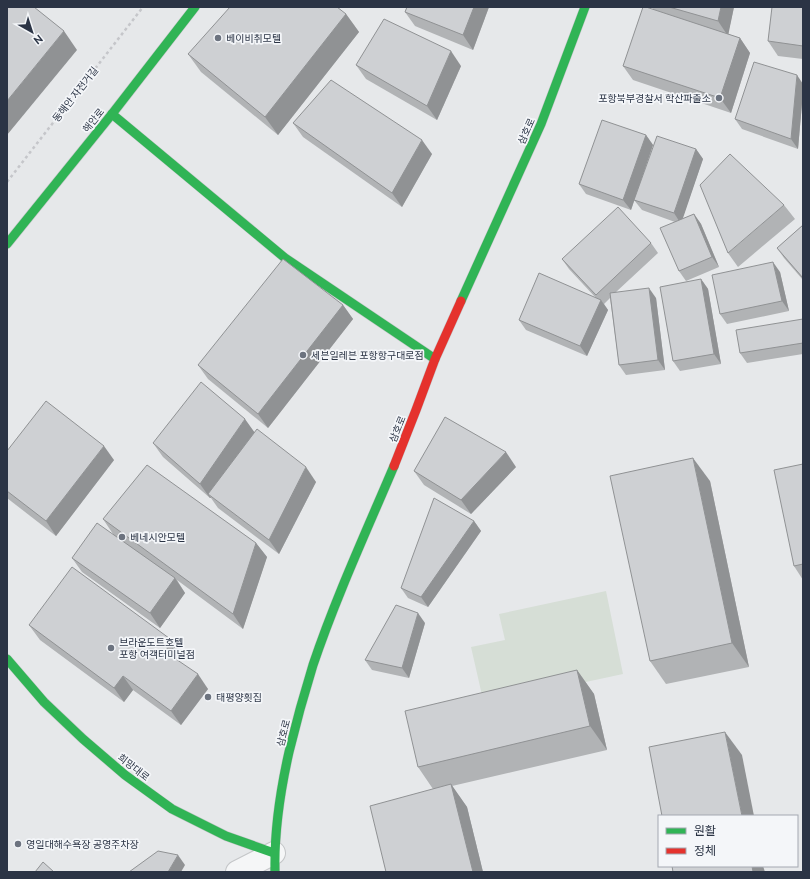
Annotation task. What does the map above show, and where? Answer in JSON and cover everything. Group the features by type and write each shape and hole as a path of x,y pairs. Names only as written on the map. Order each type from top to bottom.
{"main road":[{"name":"해안로","path":"7,244 196,7"},
{"name":"삼호로","path":"274,862 283,782 305,690 325,632 383,492 435,359 541,124 572,46 585,7"},
{"path":"112,114 285,258 435,359"},
{"name":"희망대로","path":"7,659 44,702 83,739 126,775 172,809 274,862"}],"street":[{"path":"237,872 274,862"}],"path":[{"name":"동해안 자전거길","path":"7,182 142,7"}],"shaded area":[{"path":"606,591 623,674 484,704 471,647 505,640 499,614"}],"building":[{"path":"7,7 34,7 64,31 7,101"},
{"path":"230,7 337,7 346,14 265,117 188,54"},
{"path":"407,7 474,7 463,35 405,12"},
{"path":"643,7 740,38 720,98 623,66"},
{"path":"669,7 721,7 718,21"},
{"path":"772,7 803,7 803,46 768,41"},
{"path":"384,19 451,51 427,106 356,65"},
{"path":"754,62 797,75 791,139 735,119"},
{"path":"331,80 422,140 392,193 293,123"},
{"path":"602,120 646,135 623,200 579,184"},
{"path":"657,136 696,149 674,213 634,200"},
{"path":"730,154 784,205 728,253 700,185"},
{"path":"618,207 651,243 596,295 562,259"},
{"path":"694,214 712,257 679,271 660,228"},
{"path":"803,225 803,278 777,248"},
{"path":"283,259 343,305 258,414 198,365"},
{"path":"773,262 782,301 720,314 712,275"},
{"path":"539,273 601,300 580,346 519,320"},
{"path":"701,279 714,354 673,361 660,287"},
{"path":"649,288 658,360 619,365 610,293"},
{"path":"803,319 803,343 740,353 736,330"},
{"path":"201,382 245,419 200,484 153,443"},
{"path":"46,401 104,446 46,521 7,491 7,451"},
{"path":"445,417 506,452 461,500 414,471"},
{"path":"257,429 306,467 269,540 208,494"},
{"path":"693,458 732,643 650,661 610,476"},
{"path":"803,464 803,564 794,566 774,470"},
{"path":"147,465 256,543 233,614 103,519"},
{"path":"434,498 474,521 421,597 401,588"},
{"path":"97,523 175,578 150,613 72,558"},
{"name":"브라운도트호텔 포항 여객터미널점","path":"72,567 173,641 164,651 198,674 171,711 123,676 114,688 29,625"},
{"path":"396,605 418,613 402,668 365,660"},
{"path":"577,670 590,726 418,767 405,711"},
{"path":"725,732 742,815 662,815 649,747"},
{"path":"451,784 473,872 386,872 370,806"},
{"path":"158,851 178,855 168,872 129,872"},
{"path":"43,862 54,872 35,872"},
{"path":"672,867 752,867 753,872 673,872"}],"traffic: fast":[{"path":"7,244 112,114 195,7"},
{"path":"461,301 541,124 585,7"},
{"path":"112,114 285,258 435,359"},
{"path":"275,872 278,812 283,782 289,752 306,687 331,614 394,466"},
{"path":"7,659 44,702 83,739 125,775 172,809 226,836 274,853"}],"traffic: jam":[{"path":"394,466 435,359 461,301"}],"place":[{"name":"베이비취모텔","path":"218,38"},
{"name":"포항북부경찰서 학산파출소","path":"719,98"},
{"name":"세븐일레븐 포항항구대로점","path":"303,355"},
{"name":"베네시안모텔","path":"122,537"},
{"name":"브라운도트호텔 포항 여객터미널점","path":"111,648"},
{"name":"태평양횟집","path":"208,697"},
{"name":"영일대해수욕장 공영주차장","path":"18,844"}]}
